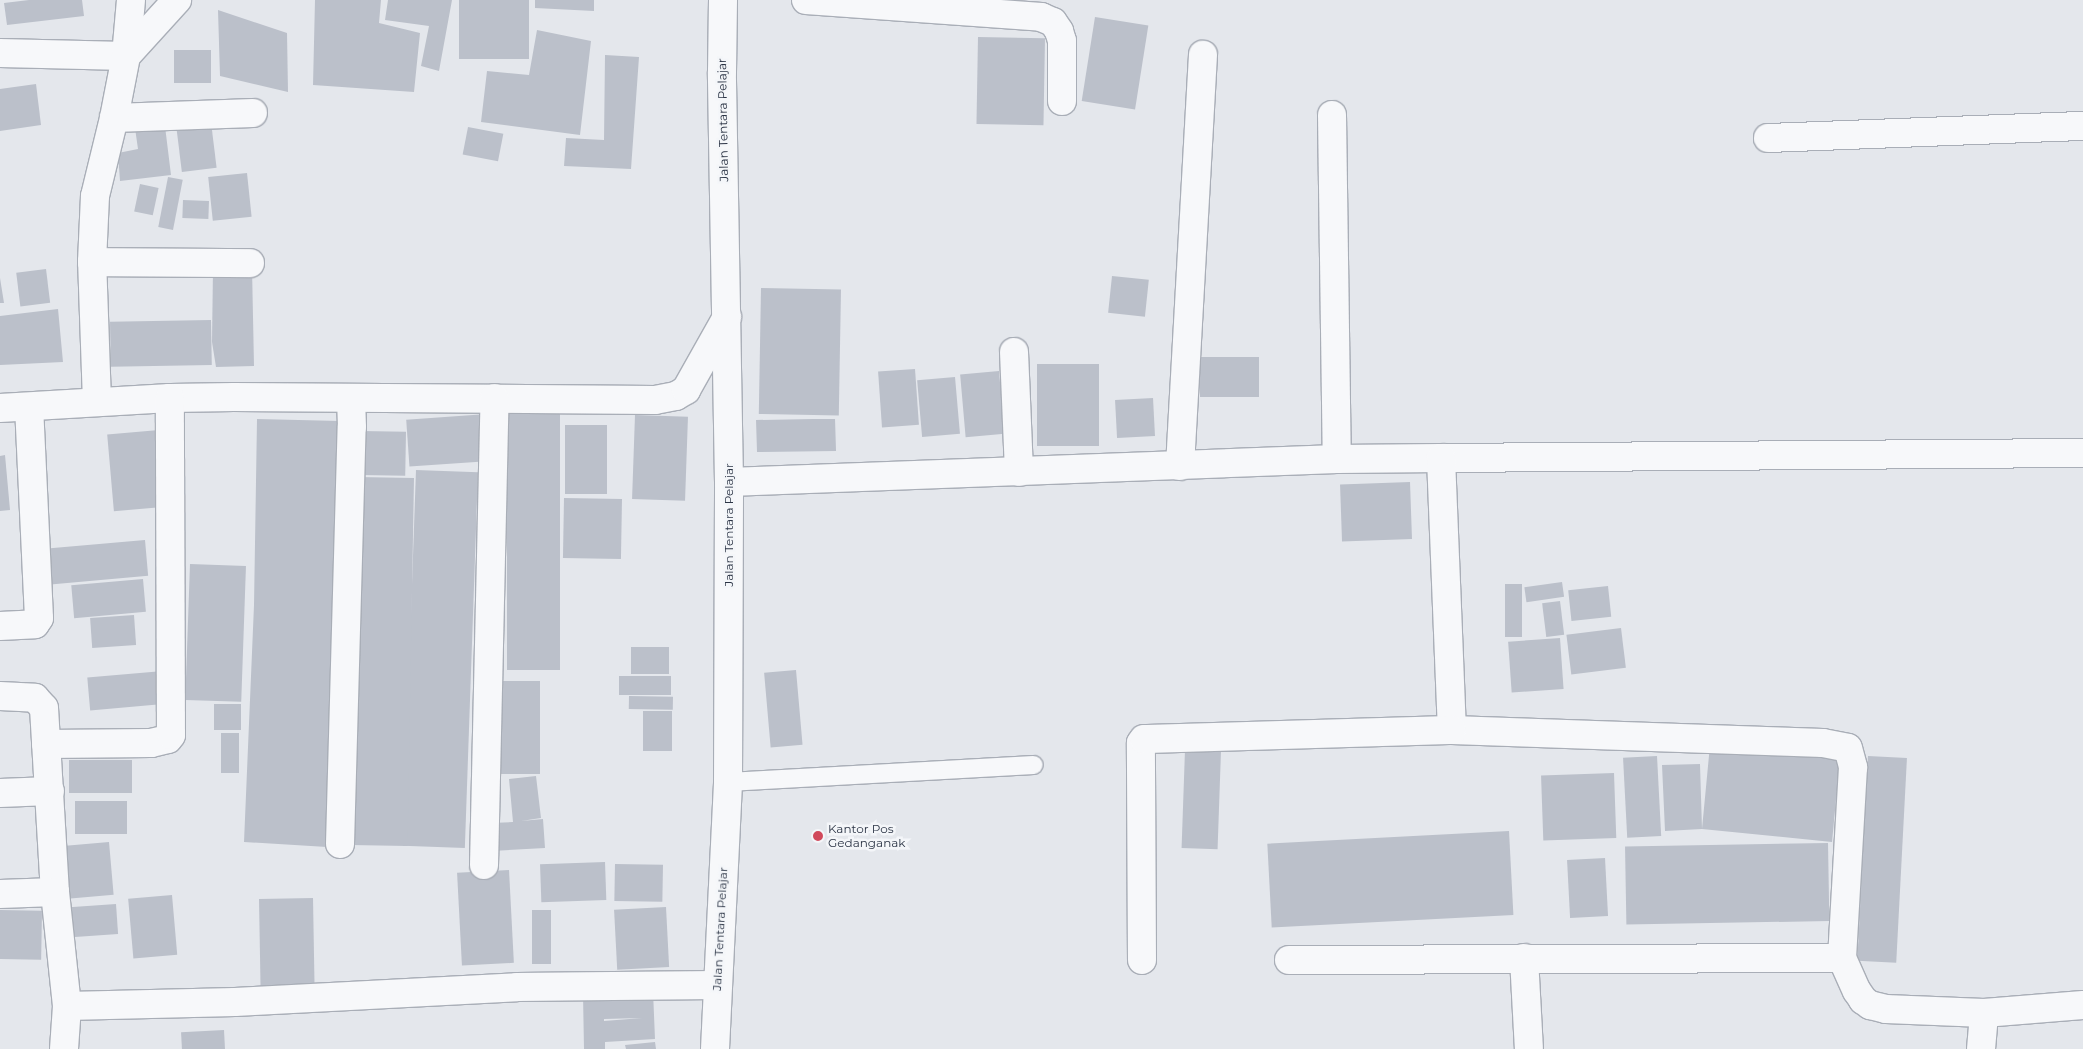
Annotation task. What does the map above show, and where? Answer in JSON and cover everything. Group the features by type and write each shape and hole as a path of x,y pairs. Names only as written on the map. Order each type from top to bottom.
{"street":[{"path":"98,402 92,262 95,196 114,118 126,56 130,0"},
{"path":"0,53 126,56 177,0"},
{"name":"Jalan Tentara Pelajar","path":"715,1049 728,782 729,482 728,316 722,90 724,0"},
{"path":"806,0 1041,18 1053,22 1059,31 1062,41 1062,101"},
{"path":"1180,466 1203,55"},
{"path":"114,118 253,113"},
{"path":"1332,115 1337,459"},
{"path":"1768,138 2083,126"},
{"path":"92,262 250,264"},
{"path":"0,408 170,398 655,400 676,396 686,390 728,316"},
{"path":"1014,352 1019,472"},
{"path":"46,744 152,743 168,739 171,735 170,398"},
{"path":"340,844 352,446 351,398"},
{"path":"484,864 495,398"},
{"path":"0,626 35,624 39,618 29,407"},
{"path":"729,482 1337,459 2083,453"},
{"path":"1441,458 1452,730"},
{"path":"0,696 37,699 44,708 55,892 67,1006 64,1049"},
{"path":"1142,960 1141,743 1144,738 1452,730 1823,743 1848,748 1853,767 1842,958 1857,992 1870,1005 1886,1009 1984,1013 2083,1005"},
{"path":"0,792 50,791"},
{"path":"0,894 55,892"},
{"path":"1524,958 1529,1049"},
{"path":"1289,960 1842,958"},
{"path":"67,1006 235,1002 517,987 717,985"},
{"path":"1981,1049 1984,1013"}],"lane":[{"path":"728,782 1034,765"}],"building":[{"path":"29,0 82,0 84,16 7,25 4,3"},
{"path":"315,0 381,0 379,23 420,33 414,92 313,85"},
{"path":"388,0 452,0 439,71 421,66 429,26 385,20"},
{"path":"459,0 529,0 529,59 459,59"},
{"path":"535,0 594,0 594,11 535,8"},
{"path":"218,10 287,33 288,92 220,76"},
{"path":"1095,17 1148,25 1135,109 1082,101"},
{"path":"537,30 591,41 580,135 481,122 487,71 529,75"},
{"path":"978,37 1045,38 1043,125 976,124"},
{"path":"174,50 211,50 211,83 174,83"},
{"path":"605,55 639,57 631,169 564,166 566,138 604,140"},
{"path":"36,84 41,125 0,131 0,89"},
{"path":"164,118 171,175 120,181 118,153 138,149 134,121"},
{"path":"211,122 217,168 182,172 176,126"},
{"path":"468,127 503,134 498,161 463,154"},
{"path":"247,173 252,217 213,221 208,177"},
{"path":"168,177 183,180 173,230 158,227"},
{"path":"140,184 159,188 153,215 134,211"},
{"path":"183,200 209,201 208,219 182,218"},
{"path":"252,268 254,366 216,367 212,342 213,269"},
{"path":"46,269 50,303 20,306 16,273"},
{"path":"1112,276 1149,280 1145,317 1108,313"},
{"path":"0,278 4,303 0,303"},
{"path":"761,288 841,289 839,415 759,414"},
{"path":"58,309 63,362 0,365 0,316"},
{"path":"211,320 212,365 111,367 110,322"},
{"path":"1200,357 1259,357 1259,397 1200,397"},
{"path":"1037,364 1099,364 1099,446 1037,446"},
{"path":"915,369 919,425 882,427 878,372"},
{"path":"999,371 1004,434 966,437 960,374"},
{"path":"955,377 960,434 922,437 917,380"},
{"path":"1153,398 1155,436 1117,438 1115,400"},
{"path":"507,410 560,410 560,670 507,670"},
{"path":"487,414 490,461 409,467 406,420"},
{"path":"635,415 688,417 685,501 632,499"},
{"path":"257,419 340,421 327,847 244,842 254,605"},
{"path":"835,419 836,451 757,452 756,420"},
{"path":"565,425 607,425 607,494 565,494"},
{"path":"159,430 166,507 114,511 107,435"},
{"path":"361,431 406,432 405,476 360,475"},
{"path":"5,455 10,510 0,511 0,456"},
{"path":"416,470 478,472 465,848 403,846"},
{"path":"357,477 414,478 408,846 351,845"},
{"path":"1410,482 1412,539 1342,541 1340,484"},
{"path":"564,498 622,499 621,559 563,558"},
{"path":"145,540 148,576 51,584 47,549"},
{"path":"190,564 246,566 241,702 185,700"},
{"path":"143,579 146,612 74,618 71,585"},
{"path":"1562,582 1564,597 1526,602 1524,587"},
{"path":"1505,584 1522,584 1522,637 1505,637"},
{"path":"1608,586 1611,617 1571,621 1568,590"},
{"path":"1560,601 1564,635 1546,637 1542,603"},
{"path":"134,615 136,645 92,648 90,618"},
{"path":"1621,628 1626,668 1571,674 1566,635"},
{"path":"1560,638 1564,689 1512,693 1508,642"},
{"path":"631,647 669,647 669,674 631,674"},
{"path":"796,670 803,745 771,748 764,673"},
{"path":"163,671 166,704 90,710 87,678"},
{"path":"619,676 671,676 671,695 619,695"},
{"path":"495,681 540,681 540,774 495,774"},
{"path":"629,696 673,697 673,710 629,709"},
{"path":"214,704 241,704 241,730 214,730"},
{"path":"643,711 672,711 672,751 643,751"},
{"path":"221,733 239,733 239,773 221,773"},
{"path":"1710,745 1840,758 1832,842 1702,829"},
{"path":"1185,750 1221,751 1218,849 1182,848"},
{"path":"1657,756 1661,836 1627,838 1623,758"},
{"path":"1868,756 1907,758 1896,963 1857,961"},
{"path":"69,760 132,760 132,793 69,793"},
{"path":"1700,764 1702,829 1665,831 1662,765"},
{"path":"1614,773 1616,838 1543,841 1541,776"},
{"path":"536,776 541,818 521,821 543,819 545,848 492,851 491,823 513,822 509,779"},
{"path":"75,801 127,801 127,834 75,834"},
{"path":"1509,831 1513,915 1272,928 1267,844"},
{"path":"109,842 114,895 62,899 57,847"},
{"path":"1828,843 1829,921 1626,925 1625,847"},
{"path":"1605,858 1608,916 1570,918 1567,860"},
{"path":"605,862 606,900 541,902 540,864"},
{"path":"615,864 663,865 662,902 614,901"},
{"path":"509,870 514,963 462,966 457,873"},
{"path":"172,895 177,955 133,959 128,899"},
{"path":"313,898 315,985 261,986 259,899"},
{"path":"116,904 118,934 64,938 62,908"},
{"path":"666,907 669,967 617,970 614,910"},
{"path":"0,910 42,911 41,960 0,959"},
{"path":"532,910 551,910 551,964 532,964"},
{"path":"653,991 655,1039 605,1042 605,1049 584,1049 583,994","holes":["642,1018 604,1021 604,1019"]},
{"path":"224,1030 225,1049 182,1049 181,1032"},
{"path":"655,1042 656,1049 626,1049 625,1045"}],"place":[{"name":"Kantor Pos Gedanganak","path":"818,836"}]}
